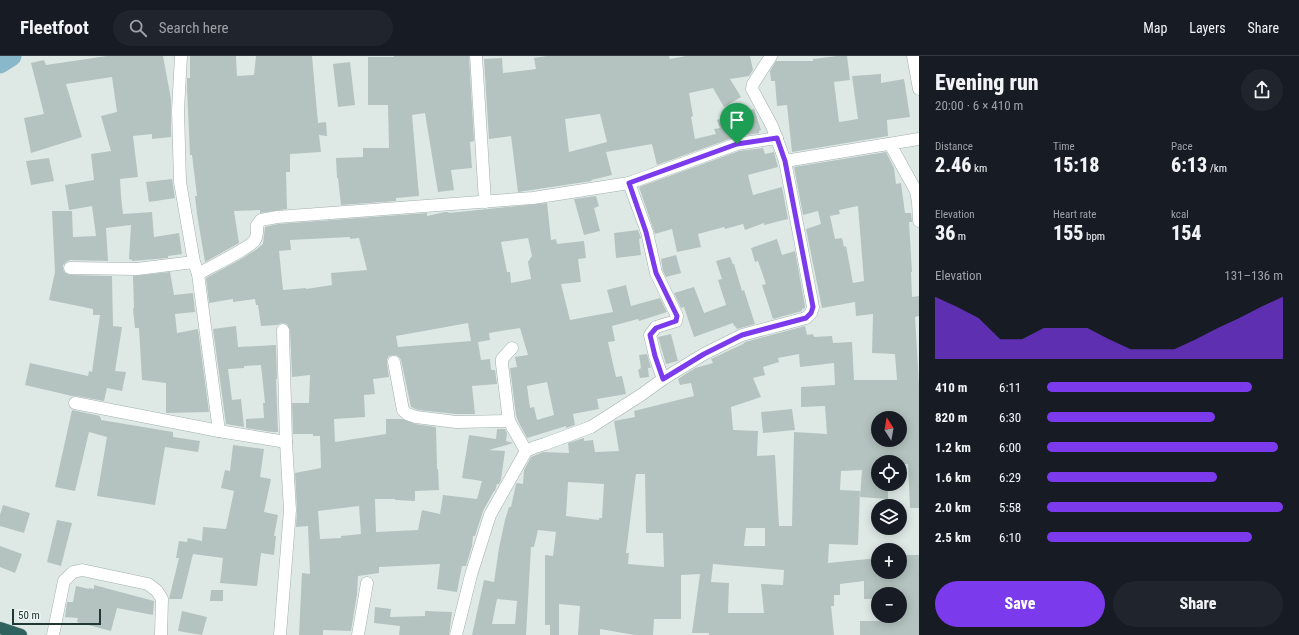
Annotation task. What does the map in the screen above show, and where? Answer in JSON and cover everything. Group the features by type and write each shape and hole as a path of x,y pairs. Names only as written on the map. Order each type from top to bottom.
{"highway":[{"path":"0,628 21,635"}],"street":[{"path":"181,56 178,110 180,182 194,262 198,274 219,431"},
{"path":"478,56 485,202"},
{"path":"456,635 469,583 490,515 521,458 526,452 535,447 591,427 663,379 704,354 742,335 806,318 811,313 813,307 785,161 772,126 752,90 753,84 771,56"},
{"path":"912,56 919,89"},
{"path":"198,274 254,241 258,233 257,225 261,220 277,217 533,198 629,183 737,144 777,138"},
{"path":"785,161 919,139"},
{"path":"890,144 916,191 919,221"},
{"path":"629,183 646,232 656,273 677,316 676,321 656,328 650,335 663,379"},
{"path":"70,268 137,269 194,262"},
{"path":"280,635 290,510 286,442 283,330"},
{"path":"512,348 502,359 509,422 526,452"},
{"path":"394,362 403,410 407,414 416,417 456,422 509,422"},
{"path":"75,403 219,431 286,442"},
{"path":"53,635 64,581 73,572 82,570 148,584 157,591 162,598 161,635"},
{"path":"358,635 367,583"}],"building":[{"path":"107,56 163,56 171,99 171,137 152,139 152,134 133,136 138,177 120,179 121,196 123,214 152,212 154,237 179,233 182,254 168,256 168,258 132,261 129,259 131,225 106,228 108,261 70,260 63,265 64,272 70,275 112,276 113,326 122,327 115,371 126,372 122,391 107,388 104,401 72,396 25,385 30,363 88,376 89,371 92,372 100,315 93,315 93,309 49,300 55,272 52,211 72,211 73,237 96,236 92,206 69,210 65,185 94,180 91,154 111,151 101,116 117,112 112,77 66,84 82,137 31,153 24,118 44,114 31,63 44,60 46,65"},
{"path":"190,56 236,56 237,76 254,75 256,56 312,56 318,123 326,122 327,136 319,135 321,152 290,154 290,172 286,172 287,209 260,213 260,210 234,211 239,243 205,262 197,214 195,196 197,196 192,155 190,155 187,78 190,78"},
{"path":"469,56 474,141 470,142 472,168 451,170 454,190 438,192 425,113 412,115 419,196 396,198 396,201 341,205 336,158 363,157 363,148 389,148 388,105 368,105 368,57"},
{"path":"547,56 669,56 670,59 686,56 750,56 753,70 749,76 730,79 741,97 724,107 713,88 689,93 693,116 691,117 695,139 716,134 714,129 720,128 717,120 754,109 761,130 759,133 735,137 657,165 652,144 606,152 612,175 591,180 592,181 518,192 511,136 489,139 484,59 502,58 503,73 536,69 534,58","holes":["600,114 607,142 569,152 565,119"]},
{"path":"847,56 850,80 834,82 839,122 858,119 852,76 881,74 881,83 904,79 910,117 887,120 888,136 792,152 787,105 777,106 775,81 771,81 770,71 776,61 813,61 813,59"},
{"path":"350,62 355,105 338,107 333,64"},
{"path":"763,148 765,154 774,152 778,167 748,175 753,195 782,187 788,219 764,225 764,223 745,230 743,224 698,234 701,247 677,252 672,229 655,234 639,187 739,151"},
{"path":"886,152 894,168 896,184 901,183 905,213 911,213 912,222 909,222 912,297 919,296 919,316 915,317 919,385 919,508 910,508 907,455 871,455 871,491 888,491 888,499 860,497 862,470 841,471 840,490 860,491 858,545 829,544 828,563 871,559 871,579 907,579 907,555 919,555 919,635 860,635 860,621 871,621 871,623 907,623 907,587 871,587 871,599 864,599 864,581 840,584 840,595 834,595 834,606 831,606 834,635 709,635 709,633 692,633 700,574 681,575 681,619 654,619 653,635 635,635 600,629 600,635 578,635 580,606 559,604 559,635 550,635 550,625 545,625 545,555 553,556 556,532 538,530 534,547 531,547 526,635 472,635 484,580 494,582 505,520 509,507 511,507 516,484 523,484 524,470 531,457 543,452 569,453 568,443 584,438 584,441 593,440 595,452 619,451 614,421 635,417 634,411 694,396 691,383 680,385 678,379 695,368 713,363 711,359 745,342 805,326 807,335 813,334 814,337 832,336 833,343 852,342 854,380 897,380 895,354 872,353 873,314 856,316 855,302 822,308 806,229 821,224 818,211 803,215 794,167","holes":["858,206 864,281 853,283 846,246 844,247 842,238 835,239 830,216 840,214 839,210","799,354 800,367 834,363 835,385 801,387 801,407 825,406 827,434 794,432 792,526 779,526 775,455 757,456 758,431 733,430 731,407 761,397 753,378 765,375 763,367 779,362 778,358","636,474 645,474 646,533 663,533 664,567 628,564 629,553 626,553","568,482 604,484 602,518 599,518 599,520 566,516","746,528 765,528 765,546 744,546","713,564 784,570 783,585 761,584 764,613 728,613 729,583 711,582","497,599 517,601 515,624 492,624"]},
{"path":"49,158 54,181 31,185 26,161"},
{"path":"172,179 175,198 149,202 146,182"},
{"path":"596,196 599,206 594,208 600,231 584,235 574,199"},
{"path":"547,203 551,240 556,239 557,244 584,241 586,258 578,259 581,282 561,284 570,320 613,312 607,290 626,285 631,306 660,298 667,312 639,321 638,319 612,326 615,341 608,342 616,377 622,376 626,394 597,399 599,409 573,414 575,425 566,428 566,426 527,438 516,415 510,368 517,367 515,357 528,355 520,328 489,333 490,340 478,342 481,360 490,359 491,370 495,370 497,384 472,386 475,414 456,414 418,410 411,407 401,360 396,355 389,356 387,363 389,377 373,379 375,394 364,395 365,417 334,419 335,442 386,434 386,419 402,419 415,424 436,427 439,490 415,491 415,501 375,499 376,532 418,530 422,510 440,514 443,495 477,499 482,481 462,478 469,435 496,439 497,429 505,429 507,433 506,441 513,443 489,450 505,451 501,480 499,484 497,484 495,491 483,511 475,536 473,536 472,546 466,566 462,566 457,592 437,589 440,564 379,567 379,573 358,576 357,594 351,631 323,630 323,635 299,635 302,573 310,574 308,526 296,527 297,510 295,473 321,468 320,436 313,436 313,434 293,434 292,403 309,403 310,375 292,377 290,330 287,324 282,323 277,325 261,326 258,305 256,305 255,299 233,302 233,299 209,303 206,278 241,259 263,244 265,227 278,224 427,213 427,216 445,212 449,213","holes":["350,237 350,239 359,238 367,270 331,273 332,285 306,289 283,290 279,251 291,250 290,240","528,238 532,256 528,262 531,279 511,283 510,272 507,272 501,242","468,323 471,341 398,347 396,336","547,382 554,415 537,420 534,407 530,408 527,386","359,506 361,534 341,536 341,538 320,539 318,511"]},
{"path":"638,230 641,238 639,239 641,255 616,258 614,233"},
{"path":"777,239 782,255 795,251 805,308 802,309 802,311 773,319 762,285 766,284 758,261 755,262 751,248"},
{"path":"676,255 681,273 666,277 663,271 661,259"},
{"path":"730,257 734,264 742,291 744,290 755,324 737,329 733,323 694,337 684,307 681,308 674,293 694,287 704,313 726,305 718,280 722,279 716,261"},
{"path":"170,272 174,295 193,293 195,312 175,314 177,333 198,329 209,412 166,413 166,383 142,380 139,328 135,328 133,309 133,276"},
{"path":"236,326 238,347 276,345 278,432 246,428 246,419 264,418 263,403 265,403 261,365 228,369 232,400 241,399 244,427 226,424 213,329"},
{"path":"671,334 678,361 666,364 658,337"},
{"path":"647,354 651,368 648,368 649,377 640,378 638,370 641,368 639,355"},
{"path":"792,409 795,430 763,433 761,412"},
{"path":"72,410 100,416 101,420 173,432 173,437 200,441 198,452 165,447 155,505 97,496 107,437 89,432 75,491 55,487"},
{"path":"233,445 264,449 260,477 271,479 264,512 278,515 274,536 276,536 274,555 261,553 257,586 220,583 223,558 193,554 182,599 169,599 179,558 176,558 179,541 187,542 188,538 202,541 203,527 226,529 234,491 221,488 225,470 230,471"},
{"path":"3,505 30,513 24,533 0,526 0,515"},
{"path":"57,520 72,523 61,566 47,562"},
{"path":"0,546 22,554 15,573 0,567"},
{"path":"94,585 154,601 153,615 117,608 111,631 77,622 78,618 65,617 67,602 73,602 76,586 94,589"},
{"path":"211,590 223,590 223,601 210,601"},
{"path":"375,607 391,609 390,617 425,616 425,611 452,612 449,635 399,635 400,626 374,623"},
{"path":"182,611 207,617 202,635 178,631"}],"waterway":[{"path":"0,63 11,56"}],"route":[{"path":"777,138 785,161 813,307 811,313 806,318 742,335 704,354 663,379 650,335 656,328 676,321 677,316 656,273 646,232 629,183 737,144 777,138"}]}
